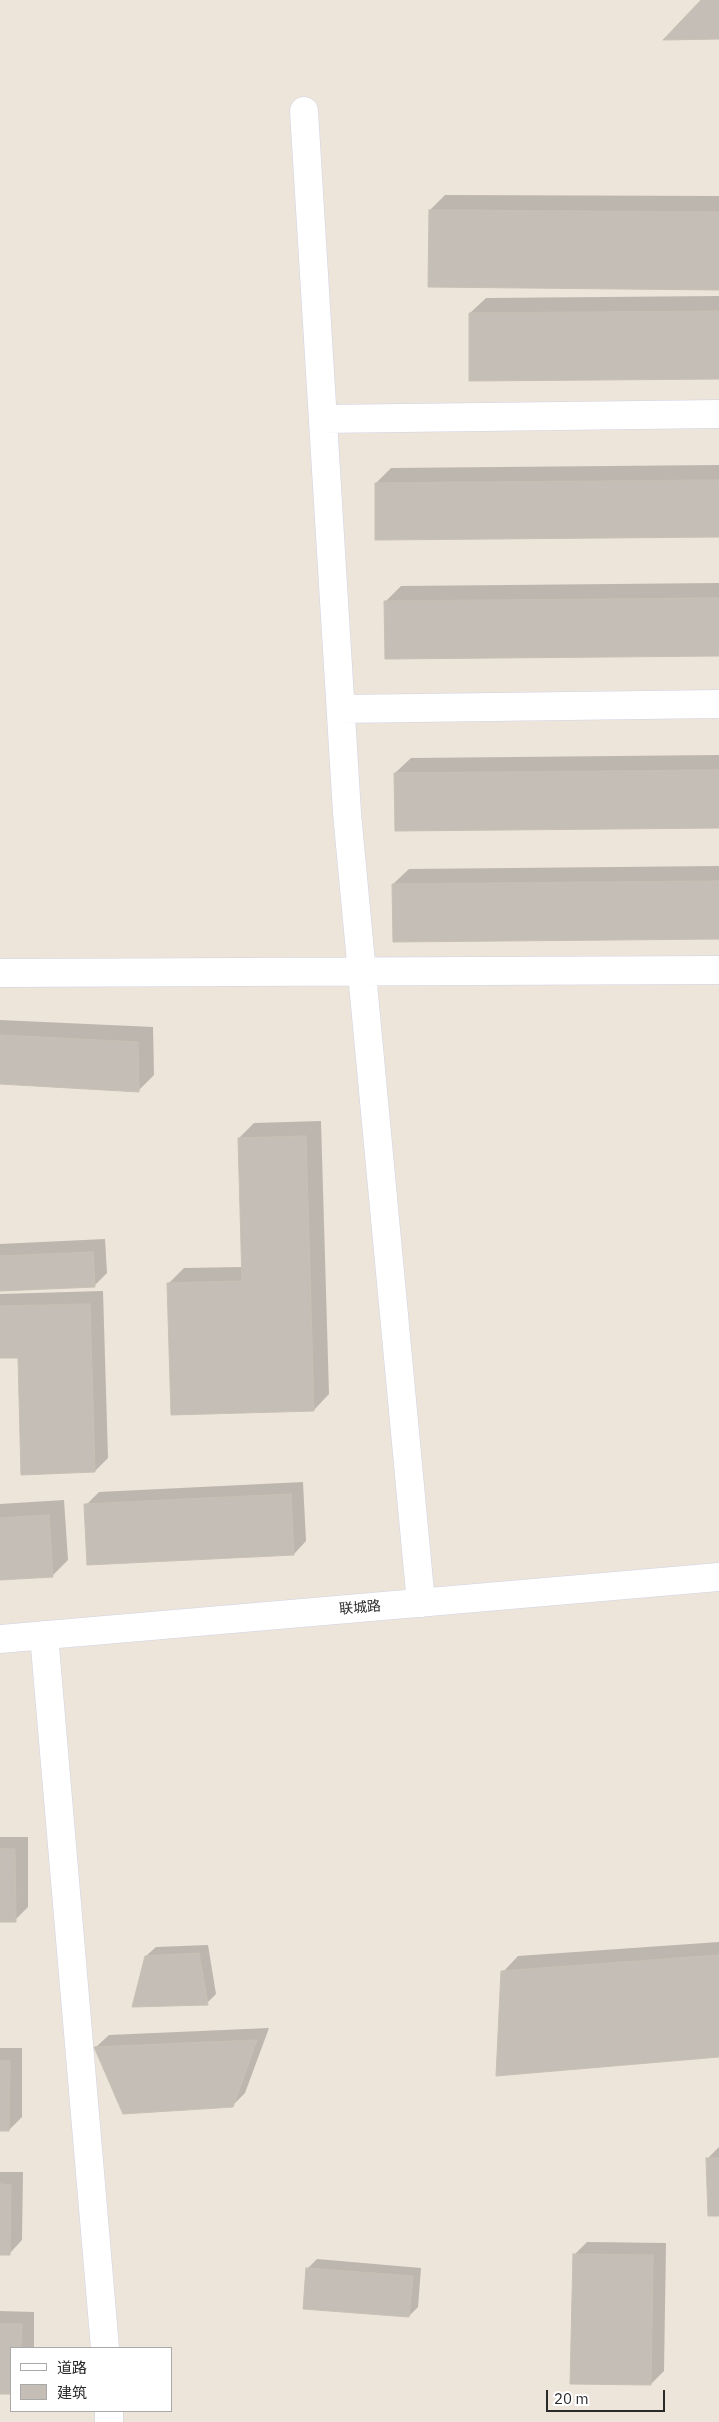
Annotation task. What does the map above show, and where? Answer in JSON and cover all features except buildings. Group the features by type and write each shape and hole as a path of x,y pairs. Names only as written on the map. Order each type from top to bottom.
{"street":[{"path":"304,111 347,813 422,1603"},
{"path":"324,418 719,414"},
{"path":"341,709 719,704"},
{"path":"0,973 719,970"},
{"name":"联城路","path":"0,1639 719,1577"},
{"path":"44,1635 105,2347"}]}
